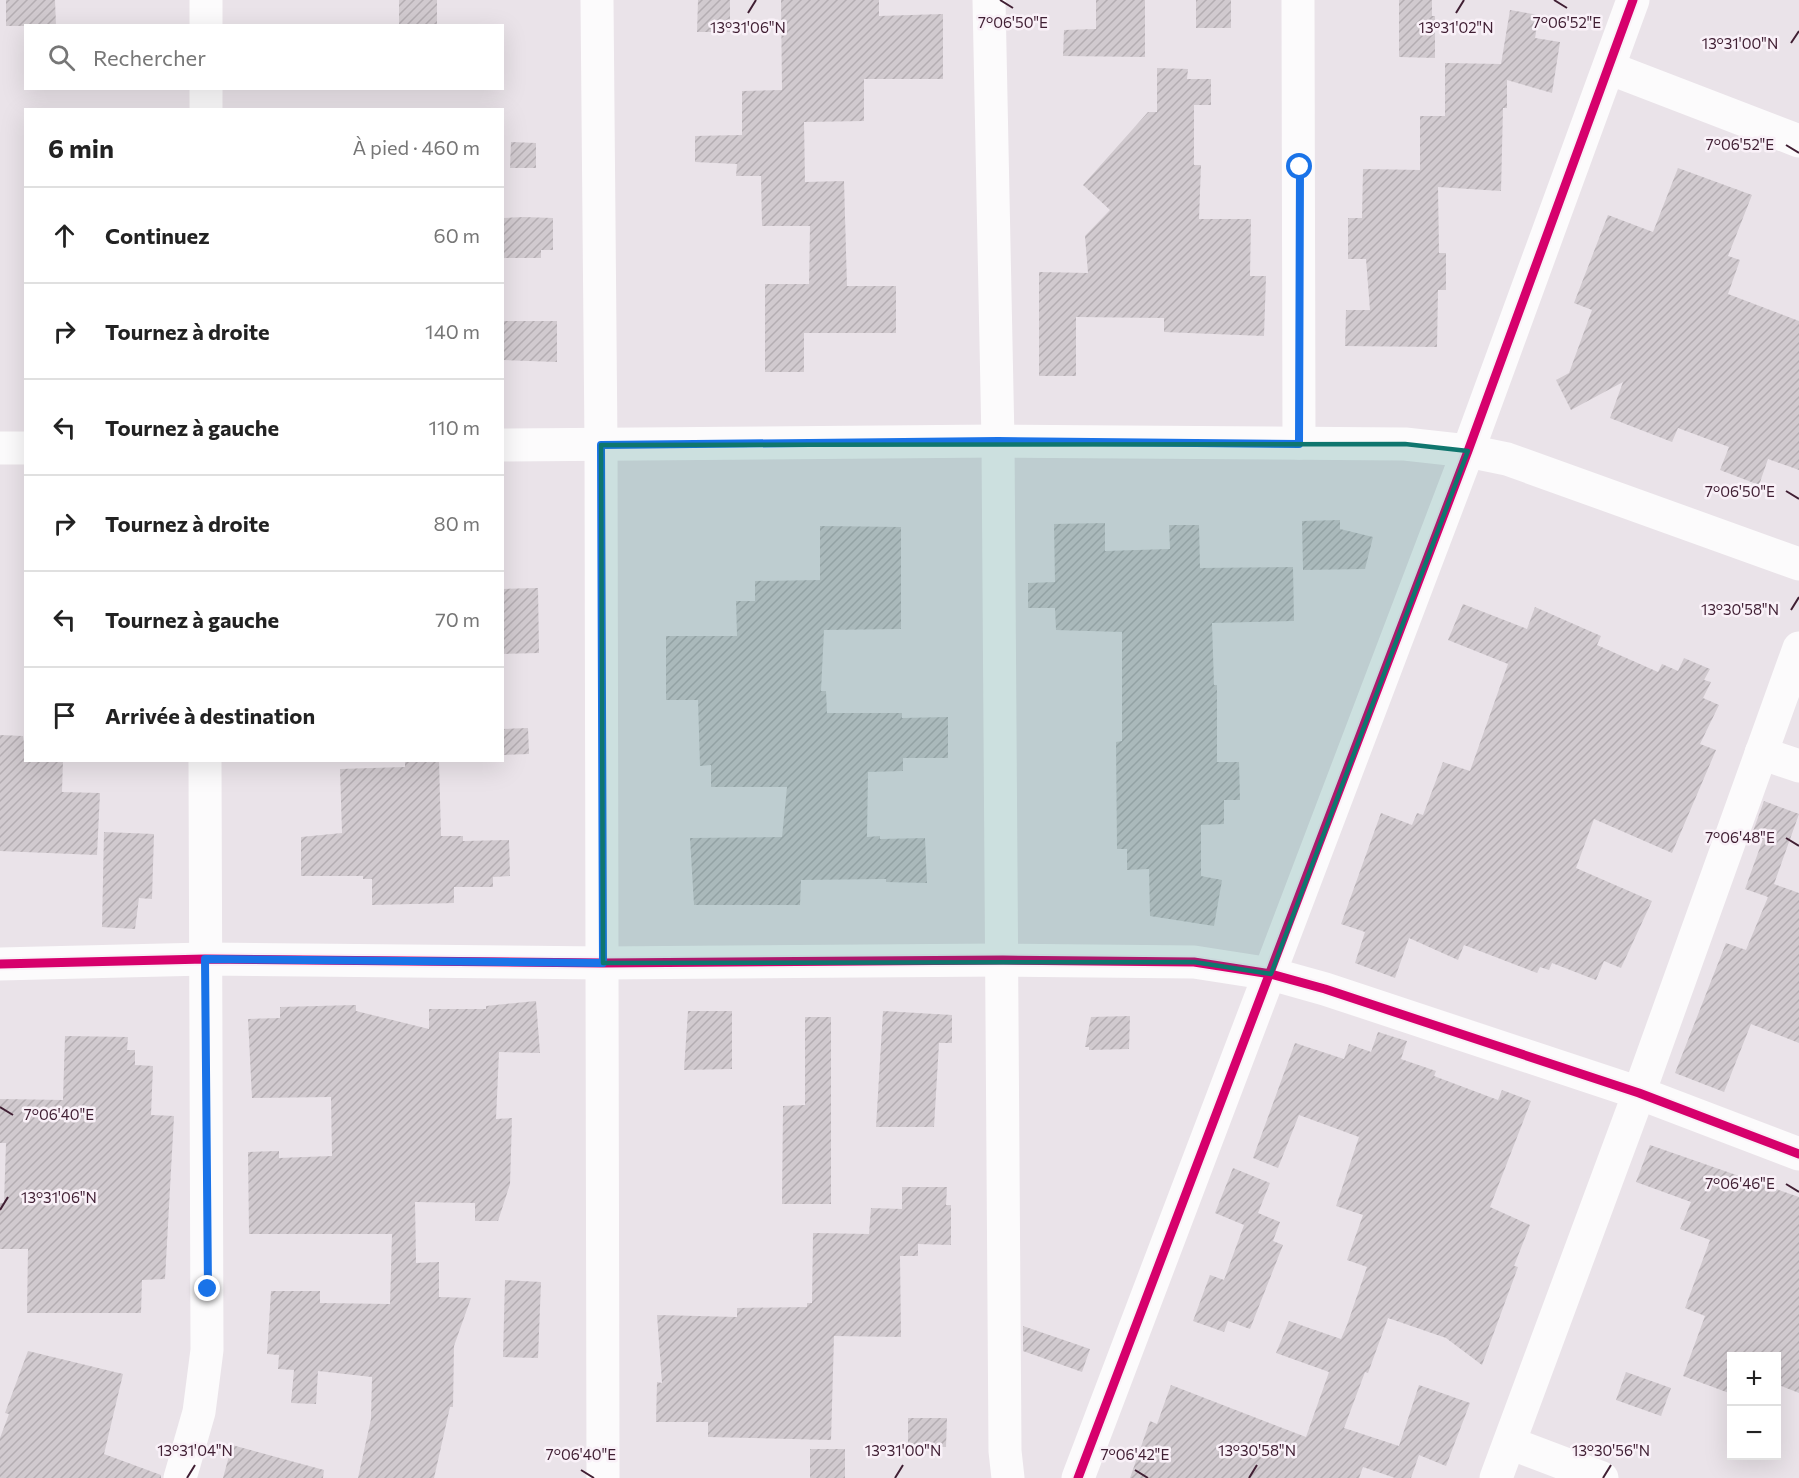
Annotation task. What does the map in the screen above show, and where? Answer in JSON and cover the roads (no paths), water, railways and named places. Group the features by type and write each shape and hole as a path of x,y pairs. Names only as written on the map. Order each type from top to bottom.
{"street":[{"path":"206,0 206,24"},
{"path":"597,0 601,445 603,1478"},
{"path":"989,0 998,441 1004,960 1005,1451 1008,1478"},
{"path":"1298,0 1299,444"},
{"path":"1078,1478 1468,451 1633,0"},
{"path":"1609,68 1799,141"},
{"path":"206,90 206,108"},
{"path":"504,445 998,441 1405,444 1468,451 1507,459 1799,564"},
{"path":"0,448 24,448"},
{"path":"1496,1478 1639,1094 1799,648"},
{"path":"1761,753 1799,766"},
{"path":"180,1478 199,1412 207,1350 205,762"},
{"path":"0,964 205,959 603,963 1004,960 1194,962 1270,974 1325,989 1639,1094 1799,1154"},
{"path":"1510,1443 1602,1478"}]}
